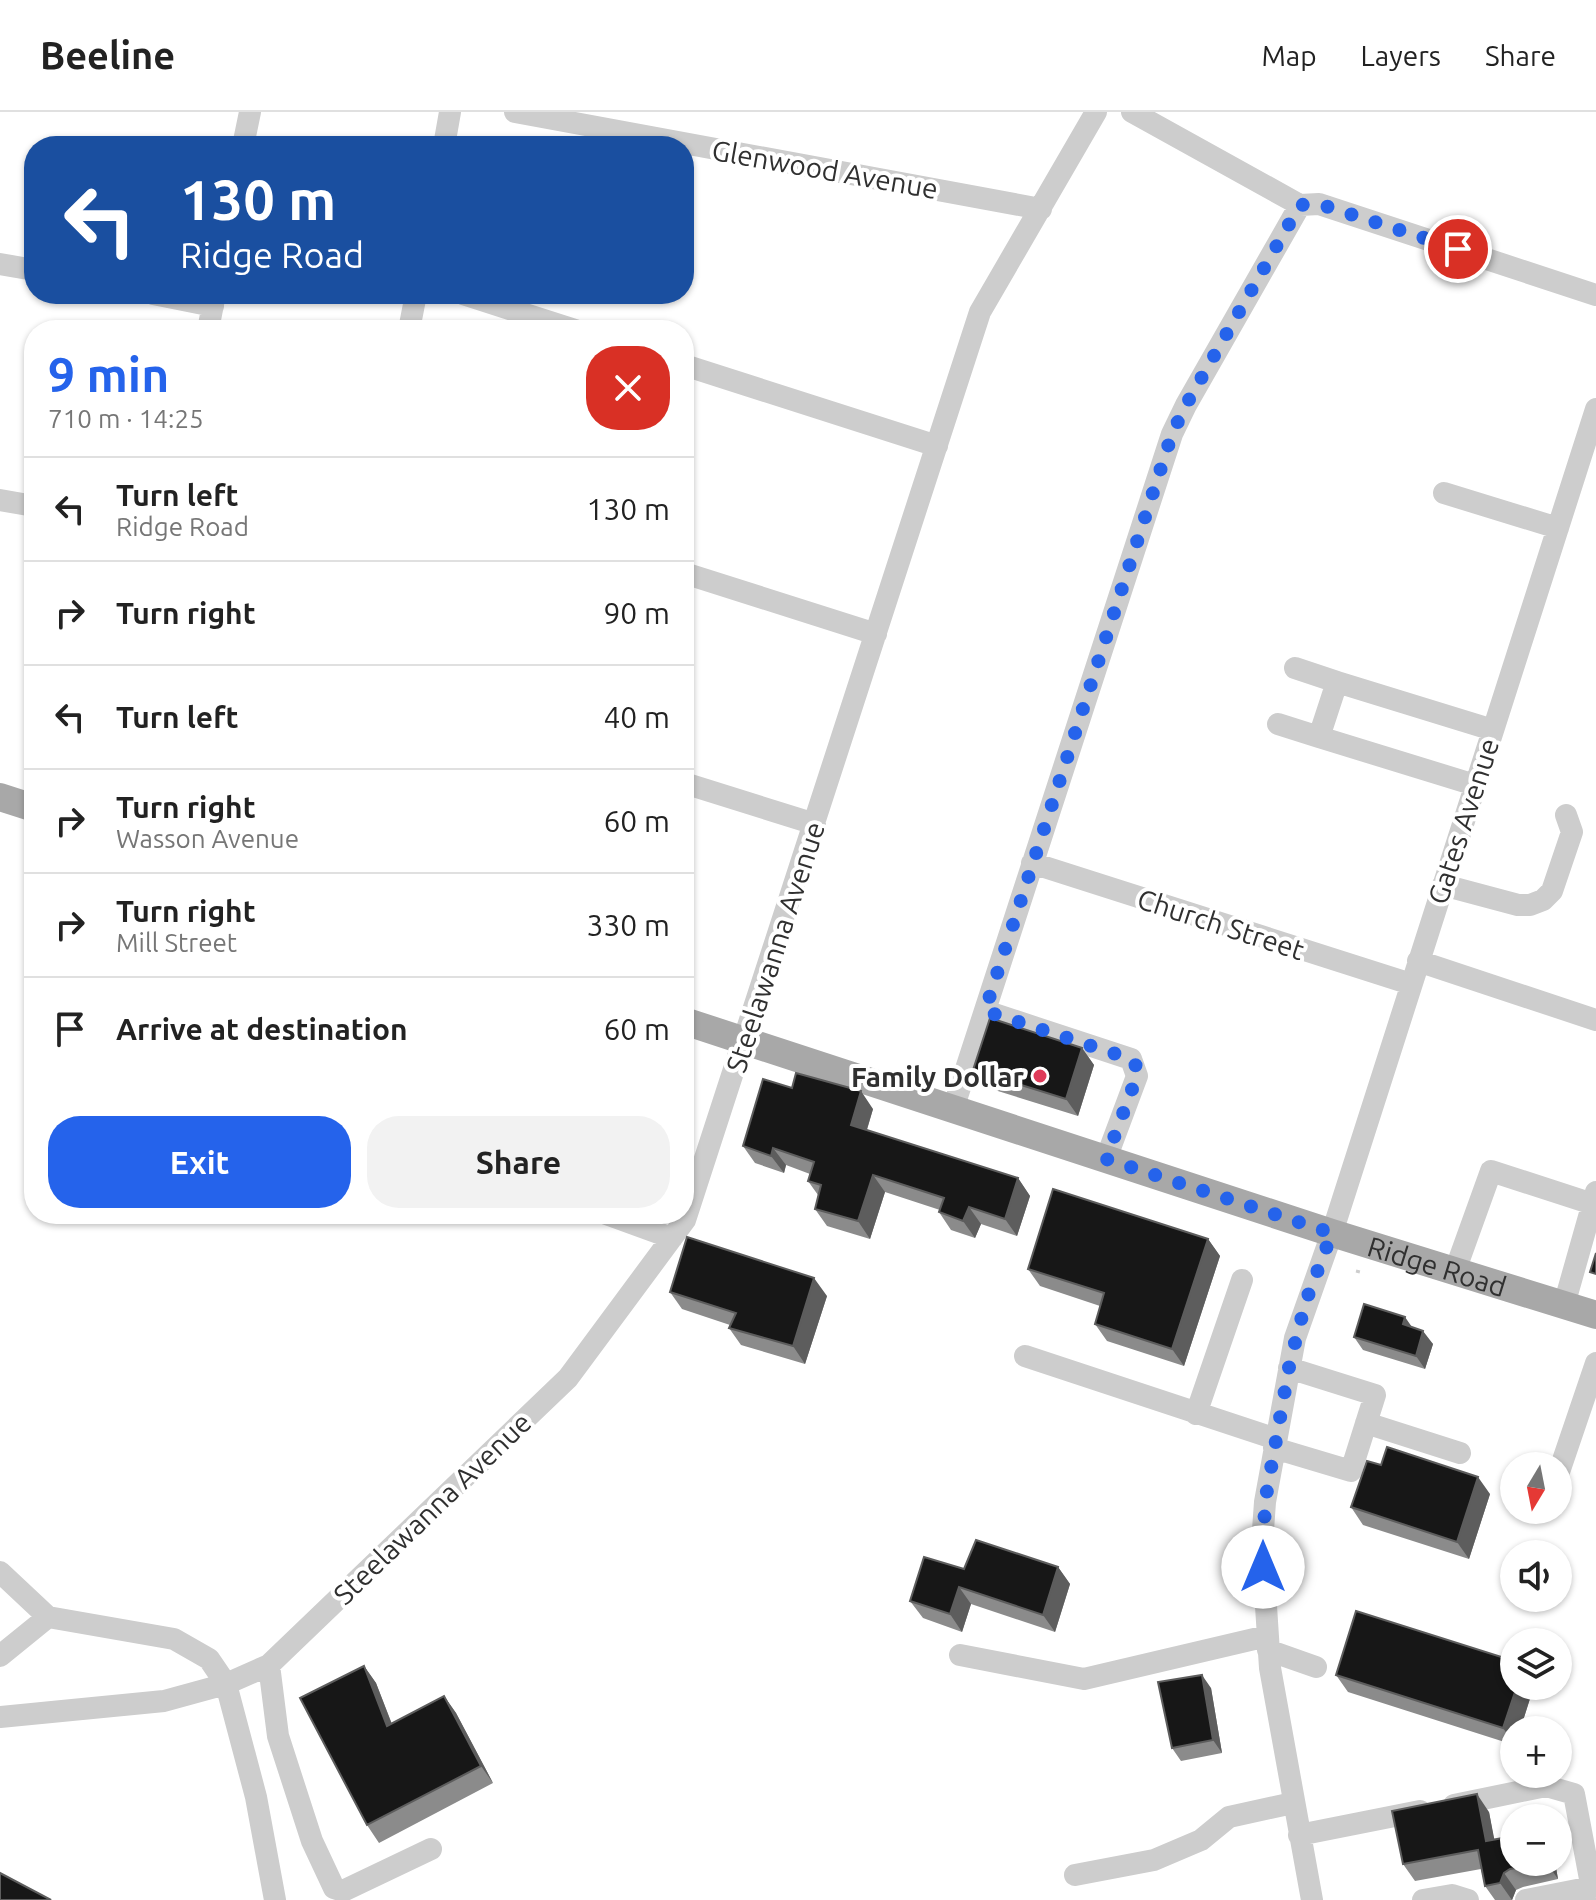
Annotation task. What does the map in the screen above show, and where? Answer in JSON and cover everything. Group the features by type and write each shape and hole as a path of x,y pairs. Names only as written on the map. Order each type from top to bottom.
{"main road":[{"path":"0,797 24,805"},
{"name":"Ridge Road","path":"694,1024 1332,1233 1596,1315"}],"street":[{"path":"245,136 250,112"},
{"path":"446,136 450,112"},
{"name":"Glenwood Avenue","path":"515,112 645,136"},
{"name":"Steelawanna Avenue","path":"694,1193 980,312 1096,112"},
{"path":"1132,112 1300,205 1319,204 1596,295"},
{"name":"Glenwood Avenue","path":"694,145 1041,209"},
{"path":"953,1109 1172,434 1300,205"},
{"path":"0,264 24,268"},
{"path":"494,304 544,320"},
{"path":"694,368 937,446"},
{"name":"Gates Avenue","path":"1308,1899 1268,1643 1262,1544 1265,1502 1289,1368 1306,1301 1332,1233 1596,409"},
{"path":"1444,493 1558,528"},
{"path":"0,500 24,504"},
{"path":"694,576 876,634"},
{"path":"1295,668 1493,730"},
{"path":"1319,737 1337,682"},
{"path":"1278,724 1475,785"},
{"path":"694,786 815,824"},
{"path":"1443,885 1518,905 1543,900 1552,891 1572,832 1566,815"},
{"name":"Church Street","path":"1032,863 1411,984"},
{"path":"1418,961 1596,1020"},
{"path":"985,1011 1131,1059 1137,1076 1106,1159"},
{"path":"1455,1271 1491,1171 1594,1198 1564,1305"},
{"path":"634,1224 672,1238"},
{"name":"Steelawanna Avenue","path":"0,1717 164,1701 226,1684 269,1665 568,1378 682,1224"},
{"path":"1196,1414 1242,1280"},
{"path":"1025,1356 1351,1471 1375,1395 1289,1368"},
{"path":"1566,1452 1596,1363"},
{"path":"1366,1423 1460,1453"},
{"path":"0,1572 48,1617 174,1639 209,1659 226,1684 256,1797 275,1900"},
{"path":"0,1656 48,1617"},
{"path":"960,1655 1084,1679 1268,1643 1316,1667"},
{"path":"269,1665 278,1736 312,1841 334,1888 343,1891 431,1849"},
{"path":"1299,1835 1546,1786 1574,1794 1593,1894 1526,1900"},
{"path":"1075,1875 1154,1860 1201,1840 1229,1817 1293,1803"},
{"path":"1423,1900 1452,1895 1468,1900"}],"building":[{"name":"Family Dollar","path":"990,1018 1082,1048 1066,1099 973,1070"},
{"path":"796,1073 861,1091 851,1125 1018,1178 1005,1219 969,1207 963,1221 939,1212 944,1198 873,1175 858,1221 815,1209 821,1185 808,1181 814,1162 773,1148 771,1156 743,1146 763,1079 792,1088"},
{"path":"1053,1189 1208,1239 1172,1349 1095,1324 1104,1293 1028,1269"},
{"path":"687,1237 814,1278 793,1346 729,1328 736,1313 670,1292"},
{"path":"1596,1253 1596,1274 1590,1272"},
{"path":"1364,1304 1405,1317 1403,1324 1423,1331 1416,1356 1354,1337"},
{"path":"1387,1447 1478,1477 1457,1542 1351,1507 1367,1461 1381,1465"},
{"path":"976,1540 1058,1567 1043,1615 959,1587 950,1614 910,1601 924,1557 964,1569"},
{"path":"1356,1611 1500,1657 1500,1700 1512,1700 1507,1716 1500,1716 1500,1727 1336,1675"},
{"path":"364,1666 387,1726 444,1696 481,1766 367,1825 300,1698"},
{"path":"1202,1675 1213,1740 1172,1748 1158,1682"},
{"path":"1477,1794 1486,1841 1500,1838 1500,1876 1503,1876 1500,1883 1485,1886 1478,1850 1403,1864 1392,1811"},
{"path":"0,1873 51,1900 0,1900"}],"place":[{"name":"Family Dollar","path":"1040,1076"}],"route":[{"path":"1263,1567 1265,1502 1290,1362 1306,1301 1332,1233 1106,1159 1137,1076 1131,1059 985,1011 1172,434 1300,205 1310,202 1319,204 1458,249"}]}
